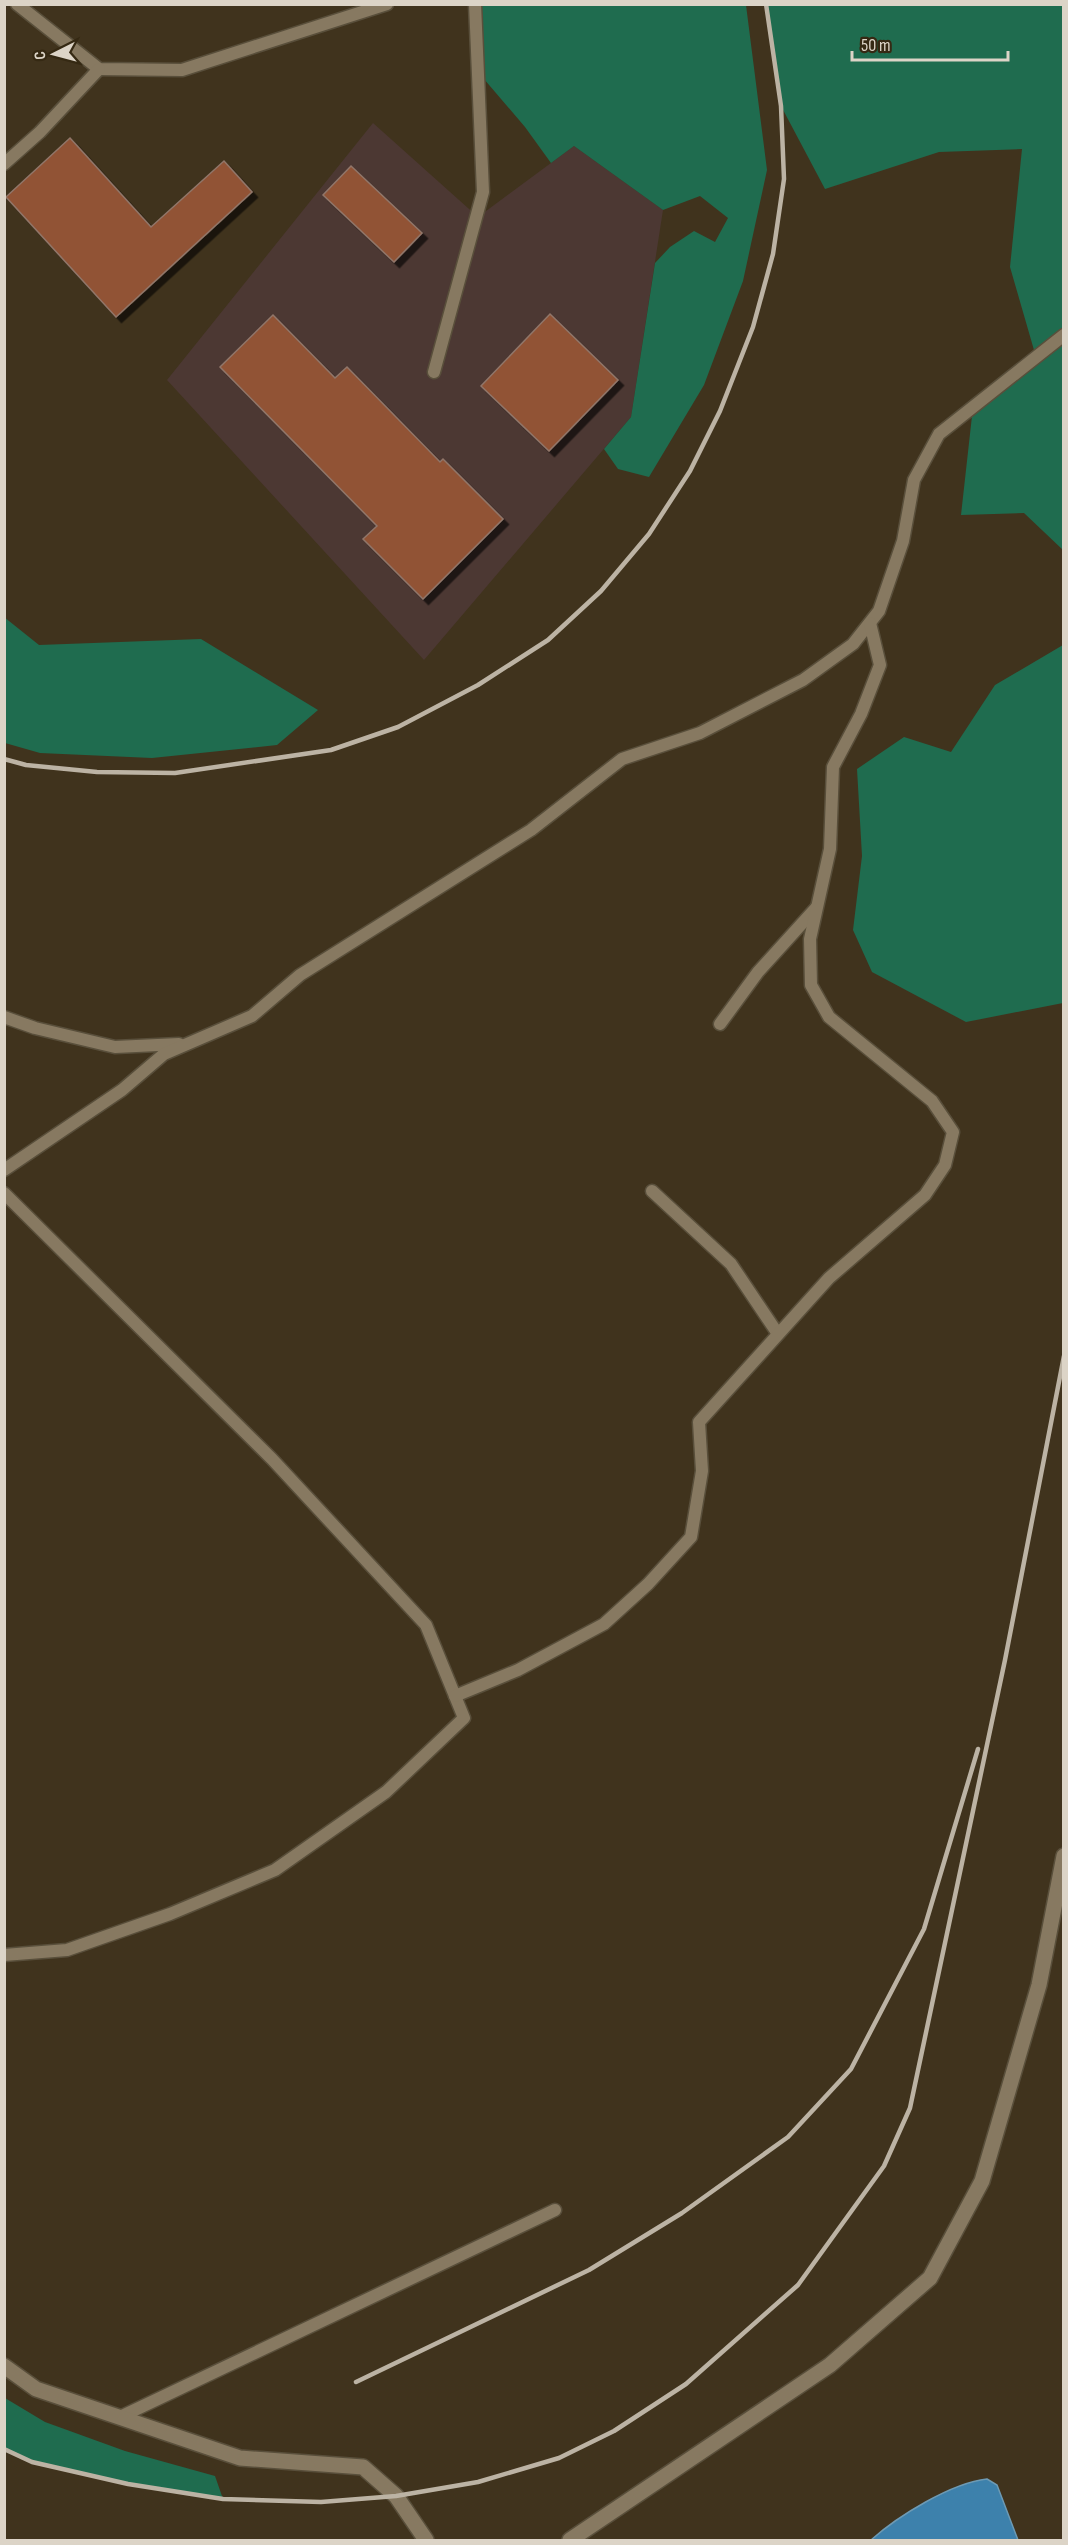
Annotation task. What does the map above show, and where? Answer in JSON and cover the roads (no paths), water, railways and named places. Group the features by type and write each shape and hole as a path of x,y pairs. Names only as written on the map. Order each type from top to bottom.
{"street":[{"path":"570,2541 830,2365 930,2278 982,2181 1039,1986 1064,1856"},
{"path":"4,2366 36,2389 240,2458 363,2467 396,2496 426,2541"}],"lane":[{"path":"17,4 99,69 182,70 387,4"},
{"path":"434,372 483,192 476,4"},
{"path":"4,164 40,132 99,69"},
{"path":"4,1170 122,1090 164,1054 252,1016 300,975 531,830 622,759 700,733 803,680 853,644 879,611 903,541 914,480 939,434 1064,335"},
{"path":"455,1696 518,1670 603,1624 648,1584 691,1536 702,1471 699,1422 829,1278 925,1195 945,1165 953,1132 932,1101 829,1017 811,985 810,939 830,849 833,767 861,714 880,665 870,623"},
{"path":"720,1024 758,972 817,907"},
{"path":"4,1017 35,1028 115,1047 186,1044"},
{"path":"652,1191 731,1264 778,1334"},
{"path":"4,1193 272,1459 426,1625 464,1718 386,1792 275,1870 170,1914 67,1950 4,1955"},
{"path":"120,2417 555,2210"}],"water":[{"path":"987,2479 997,2485 1018,2540 871,2540 895,2521 926,2502 957,2487"}],"railway":[{"path":"4,759 26,765 97,772 175,773 331,750 398,727 478,685 548,640 601,591 649,534 690,471 720,411 753,327 773,254 784,179 781,106 766,4"},
{"path":"4,2449 32,2462 128,2484 223,2499 321,2502 396,2496 478,2482 559,2458 614,2431 686,2384 798,2285 884,2166 910,2108 1005,1660 1064,1356"},
{"path":"356,2382 589,2270 682,2213 788,2137 851,2069 924,1929 978,1749"}]}
